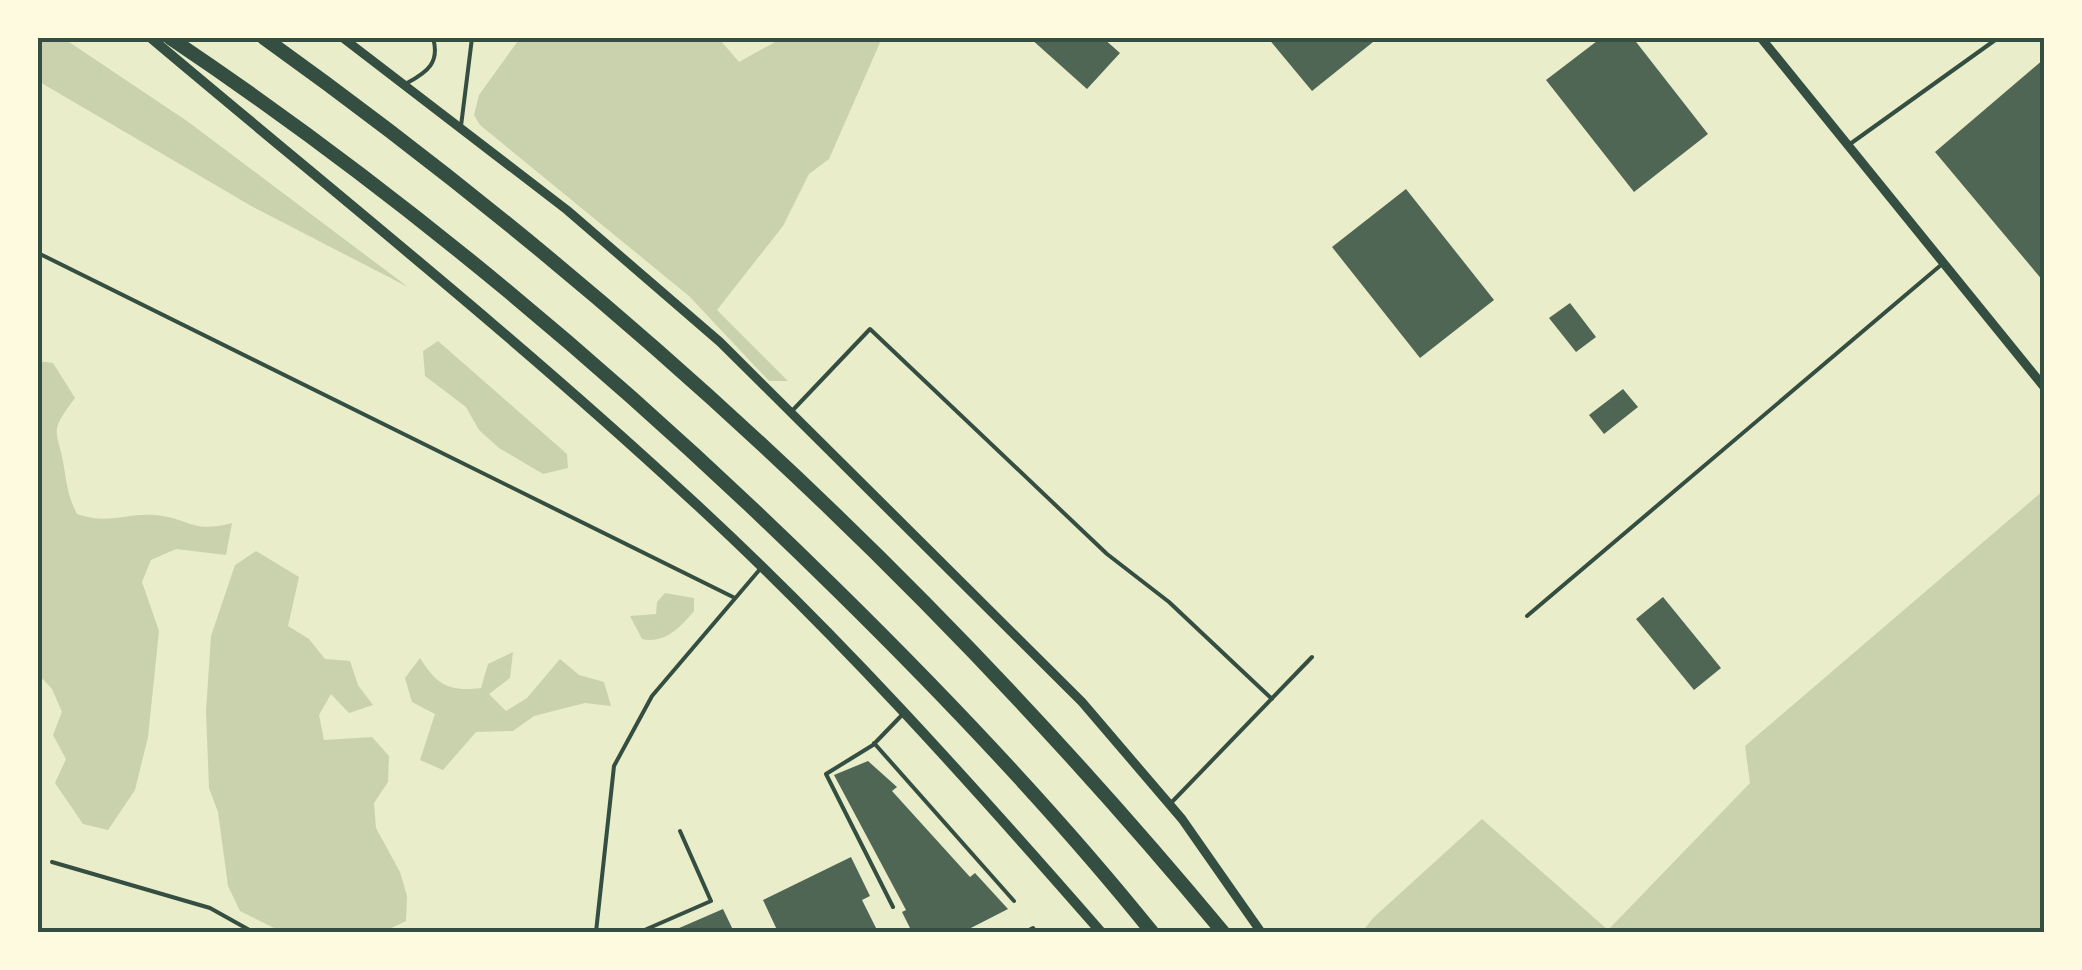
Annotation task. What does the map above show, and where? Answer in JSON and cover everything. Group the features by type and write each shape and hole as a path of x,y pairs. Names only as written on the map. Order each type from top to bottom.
{"highway":[{"path":"170,38 299,124 507,285 722,476 958,710 1152,932"},
{"path":"264,38 382,122 536,246 760,441 979,658 1223,932"}],"street":[{"path":"151,38 522,346 761,568 904,712 1101,932"},
{"path":"344,38 461,126 720,342 792,412 1015,630 1170,804 1261,932"},
{"path":"1760,38 2044,387"}],"lane":[{"path":"407,83 433,64 437,52 433,38"},
{"path":"461,126 472,38"},
{"path":"1850,144 1998,38"},
{"path":"38,253 734,598"},
{"path":"1527,616 1945,262"},
{"path":"792,412 870,330 1106,554 1169,602 1272,700"},
{"path":"596,932 614,766 652,696 761,568"},
{"path":"1170,804 1312,657"},
{"path":"894,907 826,774 874,744 904,712"},
{"path":"874,744 1014,900"},
{"path":"640,932 710,901 680,831"},
{"path":"52,862 210,908 253,932"},
{"path":"1025,932 1034,928 1036,932"}],"green space":[{"path":"38,38 63,38 187,121 408,287 253,207 38,81"},
{"path":"520,38 722,38 739,62 782,38 882,38 829,159 809,174 783,226 717,310 788,381 769,381 689,296 480,125 474,115 479,95"},
{"path":"438,341 567,454 568,468 543,474 499,448 479,430 466,407 425,376 423,351"},
{"path":"38,361 53,363 75,398 57,432 68,491 77,514 99,519 155,515 208,527 232,523 226,555 176,549 151,560 142,582 159,631 148,737 135,790 108,830 83,824 55,783 66,759 53,735 62,712 52,689 38,674"},
{"path":"2044,490 2044,932 1362,932 1482,819 1608,930 1750,783 1745,746"},
{"path":"256,551 299,577 288,626 309,639 325,659 350,661 358,685 373,705 349,713 331,694 319,715 324,740 372,737 389,756 388,782 374,803 376,828 400,872 407,896 406,921 383,932 282,932 240,911 228,886 218,812 209,788 206,711 211,636 235,565"},
{"path":"665,593 694,598 694,611 664,637 642,639 630,616 656,614 657,602"},
{"path":"513,652 510,678 489,694 506,711 527,698 560,659 579,675 604,682 611,706 585,703 534,716 513,731 476,732 443,770 420,760 435,714 412,702 405,678 420,658 445,685 470,689 481,688 488,664"}],"building":[{"path":"1030,38 1103,38 1120,53 1087,89"},
{"path":"1268,38 1378,38 1312,91"},
{"path":"1601,38 1633,38 1708,134 1634,192 1546,80"},
{"path":"2044,59 2044,282 1935,152"},
{"path":"1406,189 1494,300 1420,358 1332,247"},
{"path":"1570,303 1596,337 1576,352 1549,318"},
{"path":"1623,389 1638,407 1604,434 1589,415"},
{"path":"1663,597 1721,668 1694,690 1636,619"},
{"path":"868,761 897,787 892,791 970,877 975,873 1008,909 963,932 912,932 902,912 906,910 834,775"},
{"path":"851,857 870,896 862,900 878,932 778,932 763,900"},
{"path":"723,909 734,932 670,932"}]}
